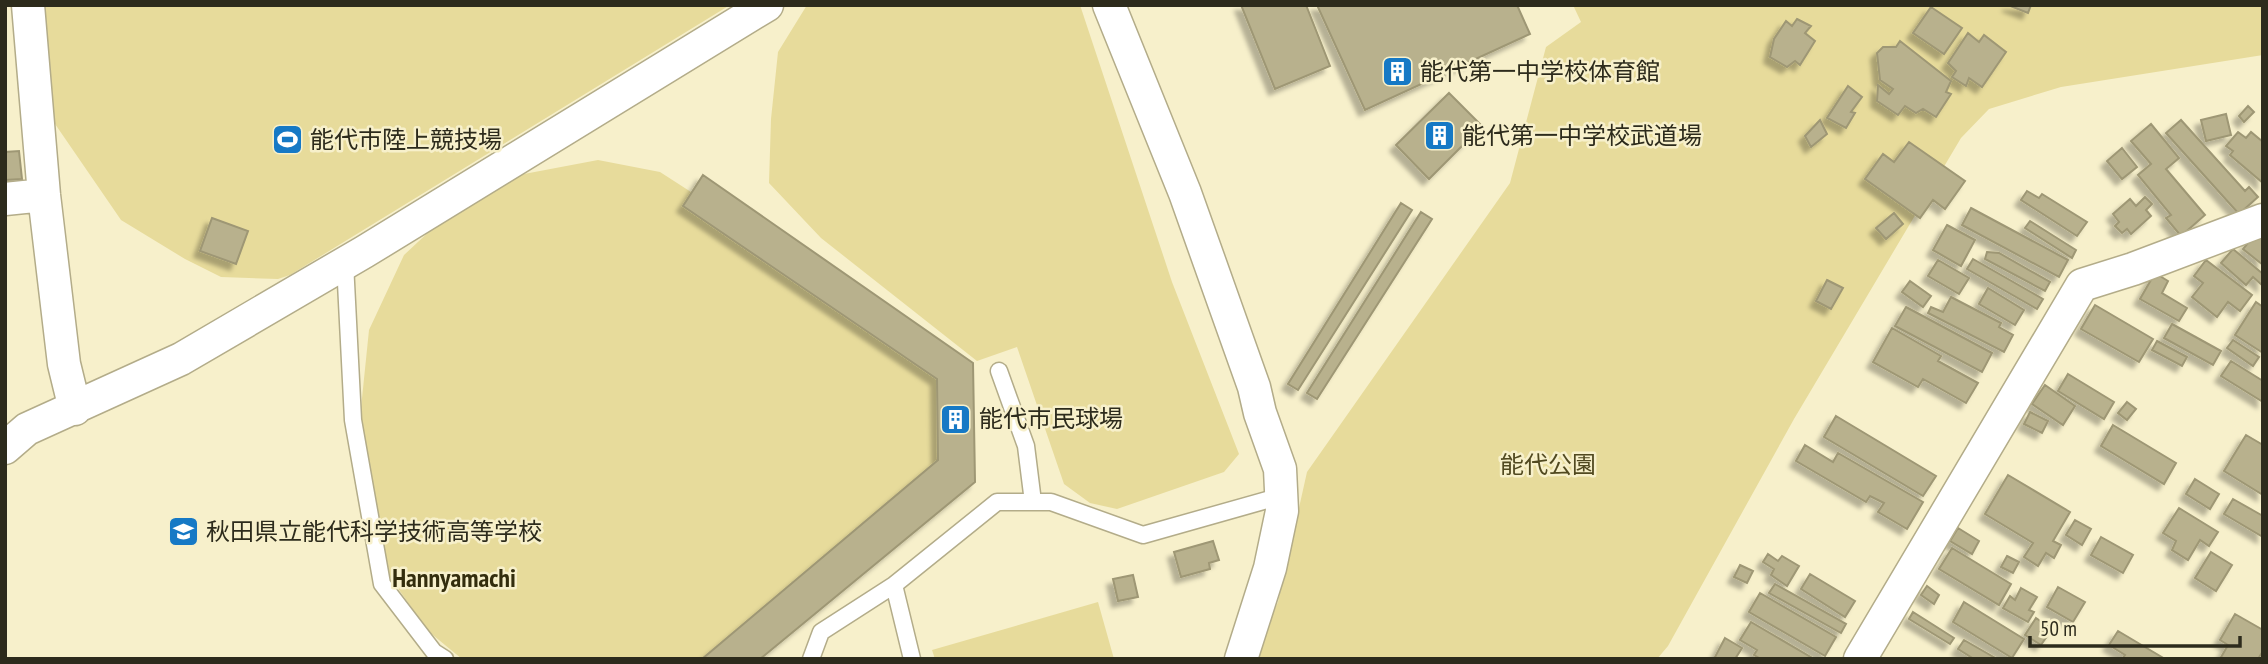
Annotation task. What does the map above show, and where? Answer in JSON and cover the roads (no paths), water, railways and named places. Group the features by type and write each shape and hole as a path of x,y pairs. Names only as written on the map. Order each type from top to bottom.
{"street":[{"path":"28,5 44,195 64,364 75,409"},
{"path":"5,448 27,429 181,359 345,263 767,5"},
{"path":"1109,5 1185,193 1254,387 1260,413 1280,469 1282,512 1270,568 1241,659"},
{"path":"5,199 44,195"},
{"path":"1860,659 2082,285 2133,269 2263,220"}],"lane":[{"path":"345,263 353,420 382,584 434,652 445,659"},
{"path":"999,371 1026,446 1033,502"},
{"path":"811,659 821,632 894,585 997,502 1051,502 1143,535 1281,496"},
{"path":"894,585 912,659"}],"place":[{"name":"能代第一中学校体育館","path":"1397,72"},
{"name":"能代第一中学校武道場","path":"1439,136"},
{"name":"能代市陸上競技場","path":"287,140"},
{"name":"能代市民球場","path":"956,419"},
{"name":"秋田県立能代科学技術高等学校","path":"183,532"}],"district":[{"name":"Hannyamachi","path":"454,578"}],"park label":[{"name":"能代公園","path":"1548,465"}]}
